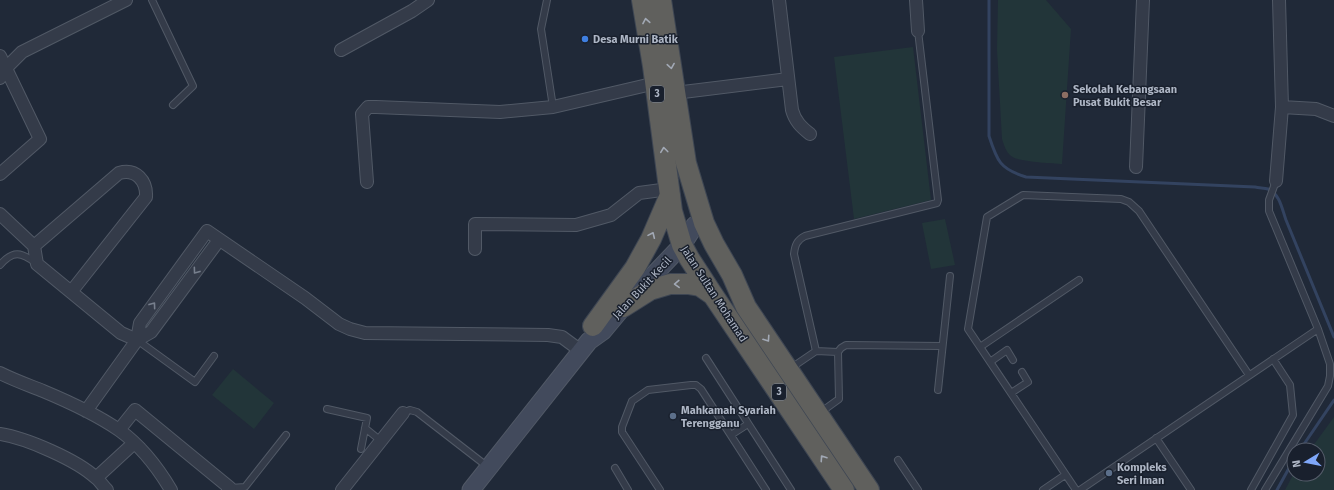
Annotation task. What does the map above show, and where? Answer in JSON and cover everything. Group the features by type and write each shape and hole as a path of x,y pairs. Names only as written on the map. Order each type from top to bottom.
{"highway":[{"name":"Jalan Sultan Mohamad","path":"642,0 656,83 672,211 685,234 689,258 844,490"},
{"name":"Jalan Sultan Mohamad","path":"661,0 686,164 695,189 704,223 732,275 746,307 870,490"},
{"name":"3","path":"686,164 685,234 702,242 711,258 746,307"},
{"path":"587,339 635,268 651,239 669,192"},
{"path":"623,307 650,290 670,284 700,286 713,295"}],"main road":[{"name":"Jalan Bukit Kecil","path":"587,339 603,330 685,234"},
{"name":"Jalan Bukit Kecil","path":"471,490 587,339 685,234"}],"street":[{"path":"3,73 22,52 105,5 126,0"},
{"path":"341,50 412,11 428,0"},
{"path":"779,0 792,110 799,125 810,134"},
{"path":"916,0 918,31"},
{"path":"1136,167 1143,0"},
{"path":"1276,181 1282,107 1279,0"},
{"path":"0,56 3,73 40,139 0,174"},
{"path":"675,93 788,79"},
{"path":"367,182 362,114 368,107 376,106 500,112 553,106 656,83"},
{"path":"1282,107 1316,109 1334,116"},
{"path":"34,246 119,173 126,171 139,176 146,188 146,198 71,292"},
{"path":"475,249 475,224 576,225 611,216 639,193 669,192"},
{"path":"0,214 34,246 37,264 121,333 137,340"},
{"path":"86,411 137,340 140,323 207,232 305,298 339,324 350,329 365,332 548,335 587,339"},
{"path":"137,340 152,332 219,240"},
{"path":"0,373 44,391 86,411 119,430 150,460 171,490"},
{"path":"119,430 135,410 229,489"},
{"path":"342,490 404,412"},
{"path":"0,434 42,447 78,466 96,478 107,490"},
{"path":"96,478 134,443"}],"lane":[{"path":"152,0 193,86 174,105"},
{"path":"547,0 541,29 553,106"},
{"path":"816,351 794,254 795,246 799,239 805,236 937,204 938,200 918,31"},
{"path":"1265,490 1328,386 1330,376 1330,364 1318,329 1268,211 1269,200 1276,181"},
{"path":"1076,490 968,330 987,217 1023,195 1121,199 1129,202 1139,210 1249,375"},
{"path":"0,265 6,258 13,254 21,254 37,264"},
{"path":"938,390 950,276"},
{"path":"980,347 1079,280"},
{"path":"1080,490 1318,329"},
{"path":"137,340 195,382 214,356"},
{"path":"818,414 839,399 838,352 846,345 942,346"},
{"path":"990,362 1007,350 1013,360"},
{"path":"788,370 816,351 838,352"},
{"path":"706,358 790,490"},
{"path":"1251,490 1293,415 1290,385 1273,359"},
{"path":"1011,393 1028,382 1022,372"},
{"path":"660,490 622,432 622,427 632,401 648,390 696,385 701,389 766,490"},
{"path":"327,410 367,418 361,449"},
{"path":"404,412 410,410 417,412 489,468"},
{"path":"731,435 748,424"},
{"path":"365,428 381,441"},
{"path":"229,489 245,487 286,435"},
{"path":"1156,438 1191,490"},
{"path":"898,460 918,490"},
{"path":"615,468 628,490"},
{"path":"1043,490 1065,475"}],"green space":[{"path":"998,0 1046,0 1071,29 1062,164 1020,160 1011,156 1004,146 1002,139 997,50"},
{"path":"913,47 931,200 854,219 834,57"},
{"path":"945,219 955,265 931,269 922,223"},
{"path":"233,369 274,403 254,429 212,395"},
{"path":"1334,417 1334,490 1285,490 1289,482 1326,482 1326,442 1316,442"}],"waterway":[{"path":"989,0 989,136 997,158 1005,167 1010,171 1026,177 1255,187 1272,191 1280,202 1334,337"},
{"path":"1305,442 1334,400"},
{"path":"1277,490 1286,474"}],"place":[{"name":"Desa Murni Batik","path":"585,39"},
{"name":"Sekolah Kebangsaan Pusat Bukit Besar","path":"1065,95"},
{"name":"Mahkamah Syariah Terengganu","path":"673,416"},
{"name":"Kompleks Seri Iman","path":"1109,473"}]}
